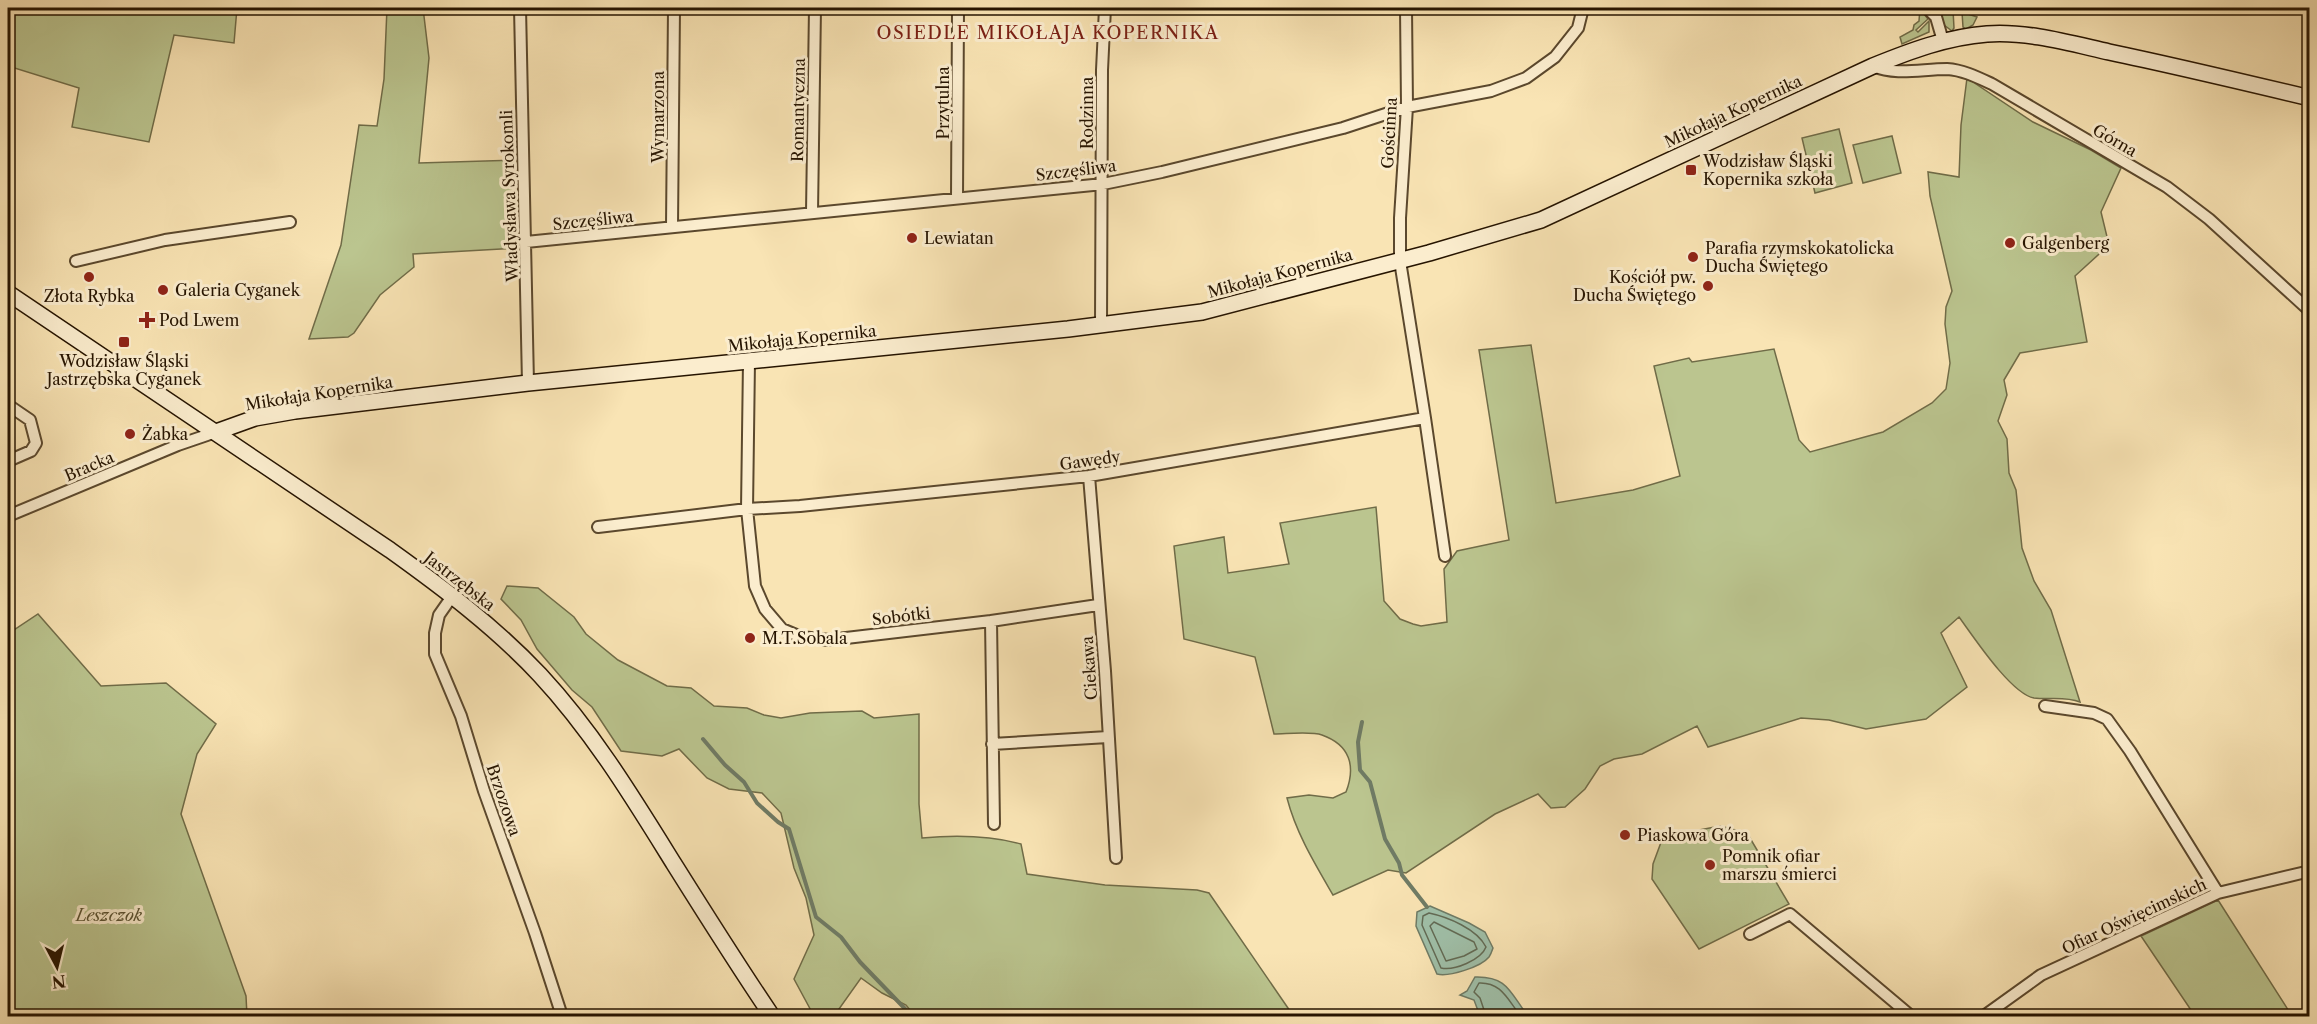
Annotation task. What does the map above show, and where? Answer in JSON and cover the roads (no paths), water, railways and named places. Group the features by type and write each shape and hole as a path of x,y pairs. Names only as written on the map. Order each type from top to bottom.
{"street":[{"name":"Władysława Syrokomli","path":"520,8 528,383"},
{"name":"Wymarzona","path":"672,226 674,8"},
{"name":"Romantyczna","path":"812,212 815,8"},
{"name":"Przytulna","path":"957,198 958,8"},
{"name":"Rodzinna","path":"1101,325 1102,70 1105,8"},
{"name":"Gościnna","path":"1400,261 1400,218 1407,107 1406,8"},
{"name":"Szczęśliwa","path":"526,242 1103,184 1162,172 1342,128 1407,107 1491,91 1526,78 1561,50 1578,28 1583,8"},
{"path":"1927,8 1936,17 1943,41"},
{"name":"Mikołaja Kopernika","path":"216,432 255,418 295,411 528,383 1101,325 1202,312 1400,261 1542,220 1873,66 1912,50 1943,41 1987,34 2030,36 2145,59 2310,98"},
{"name":"Górna","path":"1873,66 1887,72 1949,69 1970,74 1992,84 2167,187 2209,219 2310,311"},
{"path":"76,261 165,240 290,222"},
{"path":"1400,261 1445,556"},
{"name":"Jastrzębska","path":"8,293 453,595 540,675 574,715 620,778 772,1017"},
{"name":"Sobótki","path":"750,361 747,509 755,586 765,609 782,628 801,637 829,640 991,621 1098,605"},
{"path":"8,405 30,420 36,443 32,451 8,461"},
{"name":"Gawędy","path":"598,527 747,509 800,506 1089,476 1425,418"},
{"name":"Bracka","path":"8,516 178,445 216,432"},
{"name":"Ciekawa","path":"1089,476 1105,671 1116,858"},
{"name":"Brzozowa","path":"453,595 439,615 435,633 435,654 461,716 484,791 536,933 562,1017"},
{"path":"991,621 994,824"},
{"path":"2045,706 2094,712 2108,719 2218,893"},
{"path":"992,744 1108,737"},
{"name":"Ofiar Oświęcimskich","path":"1984,1017 2041,975 2218,893 2310,871"},
{"path":"1750,934 1790,914 1911,1017"}],"water":[{"path":"1430,906 1485,932 1493,948 1489,957 1464,970 1437,974 1416,926 1417,912"},
{"path":"1475,977 1495,979 1502,983 1528,1016 1480,1016 1474,1000 1460,995 1467,991"}],"waterway":[{"path":"1362,722 1358,742 1360,770 1370,782 1385,839 1399,863 1402,875 1427,907"},
{"path":"703,739 725,765 744,782 757,803 789,829 816,917 841,937 860,962 912,1016"}],"place":[{"name":"Wodzisław Śląski Kopernika szkoła","path":"1691,170"},
{"name":"Lewiatan","path":"912,238"},
{"name":"Galgenberg","path":"2010,243"},
{"name":"Parafia rzymskokatolicka Ducha Świętego","path":"1693,257"},
{"name":"Złota Rybka","path":"89,277"},
{"name":"Kościół pw. Ducha Świętego","path":"1708,286"},
{"name":"Galeria Cyganek","path":"163,290"},
{"name":"Pod Lwem","path":"147,320"},
{"name":"Wodzisław Śląski Jastrzębska Cyganek","path":"124,342"},
{"name":"Żabka","path":"130,434"},
{"name":"M.T.Sobala","path":"750,638"},
{"name":"Piaskowa Góra","path":"1625,835"},
{"name":"Pomnik ofiar marszu śmierci","path":"1710,865"}],"district":[{"name":"OSIEDLE MIKOŁAJA KOPERNIKA","path":"1048,33"}],"park label":[{"name":"Leszczok","path":"109,915"}]}
